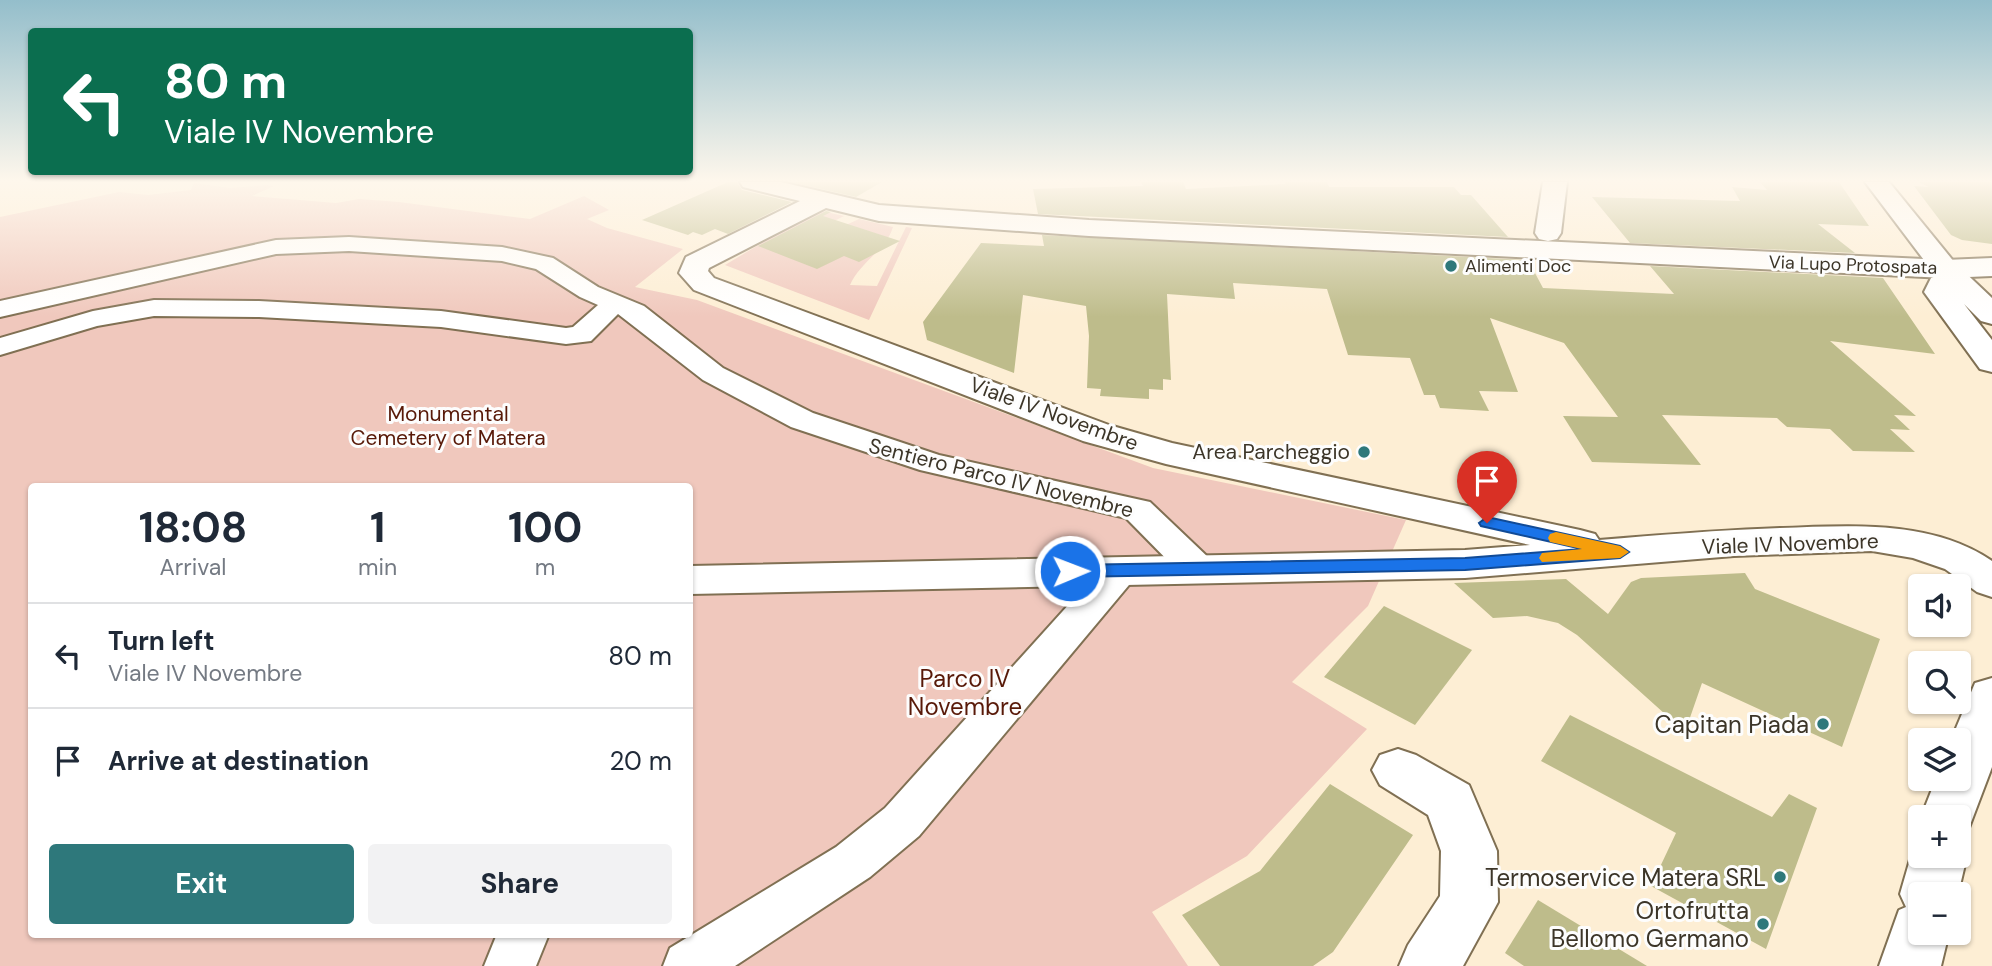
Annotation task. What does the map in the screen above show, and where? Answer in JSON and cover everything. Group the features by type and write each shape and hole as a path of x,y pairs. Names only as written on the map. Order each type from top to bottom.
{"street":[{"name":"Viale IV Novembre","path":"767,227 696,263 693,273 704,284 1096,433 1166,453 1620,552"},
{"name":"Via Lupo Protospata","path":"1076,227 1945,269 1992,267"},
{"path":"1308,239 1361,227"},
{"path":"1434,227 1548,233 1598,243 1655,246 1704,258"},
{"path":"1548,233 1549,227"},
{"path":"1912,227 1945,269 1992,315"},
{"name":"Sentiero Parco IV Novembre","path":"0,309 276,247 349,244 455,249 502,254 544,263 614,304 635,312 713,374 802,419 856,440 931,463 1139,510 1198,569"},
{"path":"1945,269 1939,292 1992,362"},
{"path":"60,327 127,285 130,278 207,274"},
{"path":"0,348 60,327 123,312 154,308 259,309 441,319 505,325 566,336 581,335 614,304"},
{"name":"Viale IV Novembre","path":"693,580 1465,564 1734,543 1872,538 1920,546 1960,559 1992,582"},
{"path":"690,966 853,862 902,822 1121,570"},
{"path":"1952,805 1992,696"},
{"path":"1398,770 1450,801 1469,851 1469,902 1430,966"},
{"path":"510,966 521,938"},
{"path":"1910,966 1916,945"}],"green space":[{"name":"Parco IV Novembre","path":"0,227 605,227 683,249 635,287 697,300 1153,468 1406,520 1368,606 1292,682 1367,729 1247,856 1152,912 1188,966 0,966"},
{"path":"788,227 822,227 833,231 841,227 893,227 885,243 860,269 850,285 877,286 906,227 912,228 869,320 725,265"}],"building":[{"path":"664,227 742,227 728,234 715,229 702,235 693,232 688,235"},
{"path":"795,227 857,227 900,241 859,262 844,256 817,269 758,246"},
{"path":"1305,227 1499,227 1508,237"},
{"path":"1617,227 1822,227 1855,253 1630,243"},
{"path":"1945,227 1992,227 1992,244 1962,240 1951,235"},
{"path":"1042,235 1528,260 1543,288 1674,294 1650,266 1883,278 1935,354 1830,341 1916,416 1894,415 1910,430 1890,429 1915,452 1853,451 1830,429 1787,427 1777,418 1662,415 1701,465 1592,462 1563,416 1618,417 1564,343 1490,318 1518,392 1479,391 1489,411 1440,408 1435,395 1424,395 1410,358 1348,355 1327,289 1233,283 1235,299 1167,294 1171,380 1163,379 1163,390 1149,389 1149,399 1100,396 1101,389 1087,388 1089,336 1086,306 1023,295 1014,373 927,340 923,322 981,243 1044,246"},
{"path":"1745,573 1755,589 1880,639 1842,747 1702,683 1685,732 1577,635 1558,623 1527,616 1493,618 1454,583 1566,579 1608,614 1631,582 1641,578"},
{"path":"1384,606 1472,650 1415,725 1324,677"},
{"path":"1570,715 1772,817 1789,794 1817,808 1766,949 1651,886 1676,833 1541,761"},
{"path":"1330,784 1413,835 1333,952 1313,966 1220,966 1182,915 1260,871"},
{"path":"1538,900 1647,966 1524,966 1505,953"}],"slow traffic":[{"path":"1548,558 1620,552 1556,538"}],"place":[{"name":"Alimenti Doc","path":"1451,266"},
{"name":"Area Parcheggio","path":"1364,452"},
{"name":"Capitan Piada","path":"1823,724"},
{"name":"Termoservice Matera SRL","path":"1780,877"},
{"name":"Ortofrutta Bellomo Germano","path":"1763,924"}],"route":[{"path":"1070,571 1465,564 1620,552 1487,523"}],"park label":[{"name":"Monumental Cemetery of Matera","path":"448,426"}]}
